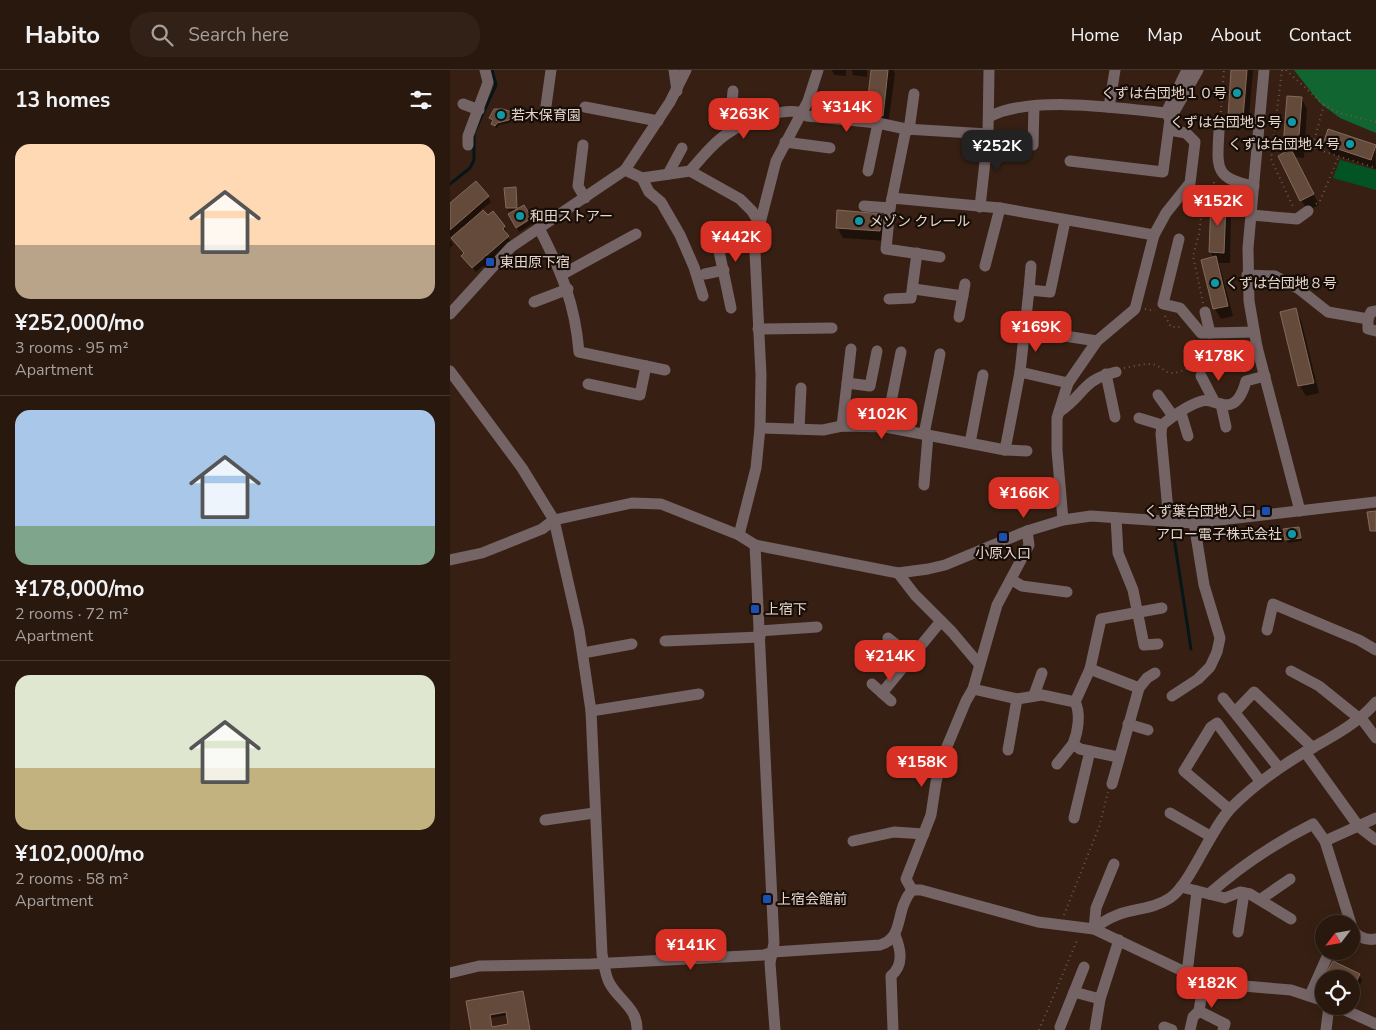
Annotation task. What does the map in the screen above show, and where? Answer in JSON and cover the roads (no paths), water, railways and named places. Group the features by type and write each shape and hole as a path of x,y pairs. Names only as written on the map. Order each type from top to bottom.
{"street":[{"path":"468,145 468,136 488,82 485,70"},
{"path":"546,106 551,70"},
{"path":"674,70 677,91"},
{"path":"450,314 511,247 625,170 677,91 686,70"},
{"path":"739,535 756,468 760,428 761,375 755,252 759,228 776,161 802,112 818,70"},
{"path":"980,207 988,134 989,70"},
{"path":"1109,107 1114,70"},
{"path":"1070,161 1163,172 1169,121 1187,70"},
{"path":"1169,121 1198,70"},
{"path":"1264,70 1247,276 1257,347 1300,511"},
{"path":"731,131 733,91"},
{"path":"914,94 891,203 886,249 940,257"},
{"path":"463,104 479,110"},
{"path":"988,117 997,113 1034,106 1109,107 1169,121 1195,142 1192,173 1186,190 1166,213 1154,235 1135,307 1097,341 1068,383 1058,412 1057,450 1063,520"},
{"path":"1033,145 1034,106"},
{"path":"585,107 603,115 658,121"},
{"path":"690,171 708,149 731,131 786,110 802,112 807,116 878,123 908,129 988,134"},
{"path":"868,171 878,123"},
{"path":"1219,132 1218,157 1224,174 1229,181 1254,186"},
{"path":"785,142 830,148"},
{"path":"583,145 578,186 585,198"},
{"path":"668,174 682,148"},
{"path":"625,170 642,178 690,171 740,199 752,211 759,228"},
{"path":"642,178 649,192 661,202 680,235 694,267 703,296"},
{"path":"864,206 891,203 1000,208 1065,221 1154,235"},
{"path":"985,266 1000,208"},
{"path":"1251,215 1303,214"},
{"path":"1029,290 1050,292 1065,221"},
{"path":"539,228 563,274 568,289 577,322 579,352 665,370"},
{"path":"731,308 716,232 759,228"},
{"path":"563,274 636,234"},
{"path":"1179,240 1163,304 1180,308 1201,333 1254,332"},
{"path":"889,299 911,298 914,289 917,253"},
{"path":"1006,450 1026,330 1031,266"},
{"path":"705,274 724,270"},
{"path":"1247,276 1275,276 1299,289 1328,312 1372,315 1368,329 1376,331"},
{"path":"959,317 965,284"},
{"path":"534,302 568,289"},
{"path":"914,289 963,296"},
{"path":"1205,312 1210,333"},
{"path":"758,329 832,328"},
{"path":"1026,330 1097,341"},
{"path":"1193,357 1213,347 1257,347"},
{"path":"842,426 851,349"},
{"path":"847,383 870,386 877,351"},
{"path":"886,427 900,352"},
{"path":"924,485 926,434 940,354"},
{"path":"588,384 640,395 646,366"},
{"path":"450,371 522,468 554,520 583,653 591,711 595,765 594,814 604,963 609,983 632,1011 637,1022 637,1030"},
{"path":"1020,372 1068,383"},
{"path":"1058,412 1067,406 1088,383 1111,373 1110,411"},
{"path":"970,442 983,375"},
{"path":"1201,376 1217,403 1226,427"},
{"path":"1169,522 1161,434 1162,425 1177,414 1203,400 1217,403 1238,400 1246,381 1264,376"},
{"path":"799,429 801,388"},
{"path":"1158,395 1177,414 1188,436"},
{"path":"1139,418 1162,425"},
{"path":"760,428 823,430 842,426 886,427 1006,450 1027,452"},
{"path":"450,560 482,553 542,529 554,520 632,503 662,504 739,535 755,545 898,573 928,570 945,565 1026,532 1063,520 1092,516 1194,523 1376,502"},
{"path":"1116,518 1118,553 1133,590 1144,645 1158,644"},
{"path":"1172,696 1198,679 1210,667 1217,652 1220,638 1204,585 1194,523"},
{"path":"912,890 906,879 931,815 936,782 943,756 966,701 973,690 1004,589 1012,580 1029,545 1026,532"},
{"path":"755,545 774,952 770,963 775,1030"},
{"path":"898,573 914,595 941,620 980,664"},
{"path":"1012,580 1022,586 1066,592"},
{"path":"1267,630 1273,604 1359,640 1376,650"},
{"path":"1075,702 1090,669 1101,619 1162,608"},
{"path":"872,684 887,697 912,657 941,620"},
{"path":"665,640 760,634 817,627"},
{"path":"888,638 912,657"},
{"path":"583,653 632,644"},
{"path":"1090,669 1137,692"},
{"path":"1291,671 1319,686 1361,719 1376,738"},
{"path":"1034,694 1042,673"},
{"path":"1112,784 1137,692 1147,678 1155,673"},
{"path":"973,690 1017,699 1034,694 1075,702 1078,707 1078,723 1073,744 1057,764"},
{"path":"1235,712 1254,692 1309,750 1359,827 1376,840"},
{"path":"591,711 699,694"},
{"path":"1223,698 1279,768"},
{"path":"1008,750 1017,699"},
{"path":"1088,929 1106,918 1160,903 1170,898 1181,887 1210,836 1229,809 1260,781 1279,768 1361,719 1376,702"},
{"path":"1229,809 1184,771 1211,727 1217,723 1260,781"},
{"path":"1128,724 1148,730"},
{"path":"1073,744 1080,749 1118,757"},
{"path":"1074,818 1090,751"},
{"path":"1170,813 1210,836"},
{"path":"545,820 594,814"},
{"path":"1325,841 1376,818"},
{"path":"1209,894 1236,871 1278,841 1313,824 1325,841 1347,915"},
{"path":"853,841 894,832 924,834"},
{"path":"1088,929 1114,864"},
{"path":"1261,900 1290,879"},
{"path":"1181,887 1225,898 1240,892 1244,893 1261,900 1291,919"},
{"path":"893,1030 891,976 898,970 900,964 896,935 903,900 912,890 921,890 1038,922 1088,929 1119,940 1204,980 1220,984 1291,990 1315,997"},
{"path":"1187,973 1197,891"},
{"path":"1238,932 1244,893"},
{"path":"450,973 480,966 604,963 764,955 774,952 880,945 889,943 896,935"},
{"path":"1360,937 1364,939 1376,939"},
{"path":"1095,1030 1100,1000 1119,940"},
{"path":"1310,995 1326,960"},
{"path":"1060,1027 1084,968"},
{"path":"1190,1030 1193,1017 1199,1011 1204,980"},
{"path":"1074,992 1100,1000"},
{"path":"1199,1011 1225,1024 1223,1030"},
{"path":"1326,1030 1328,1015"},
{"path":"1356,1015 1376,1024"}],"waterway":[{"path":"450,184 470,168 474,160 474,133 496,85 492,70"},
{"path":"1173,531 1191,649"}],"place":[{"name":"くずは台団地１０号","path":"1237,93"},
{"name":"若木保育園","path":"501,115"},
{"name":"くずは台団地５号","path":"1292,122"},
{"name":"くずは台団地４号","path":"1350,144"},
{"name":"和田ストアー","path":"520,216"},
{"name":"メゾン クレール","path":"859,221"},
{"name":"東田原下宿","path":"490,262"},
{"name":"くずは台団地８号","path":"1215,283"},
{"name":"くず葉台団地入口","path":"1266,511"},
{"name":"アロー電子株式会社","path":"1292,534"},
{"name":"小原入口","path":"1003,537"},
{"name":"上宿下","path":"755,609"},
{"name":"上宿会館前","path":"767,899"}]}
